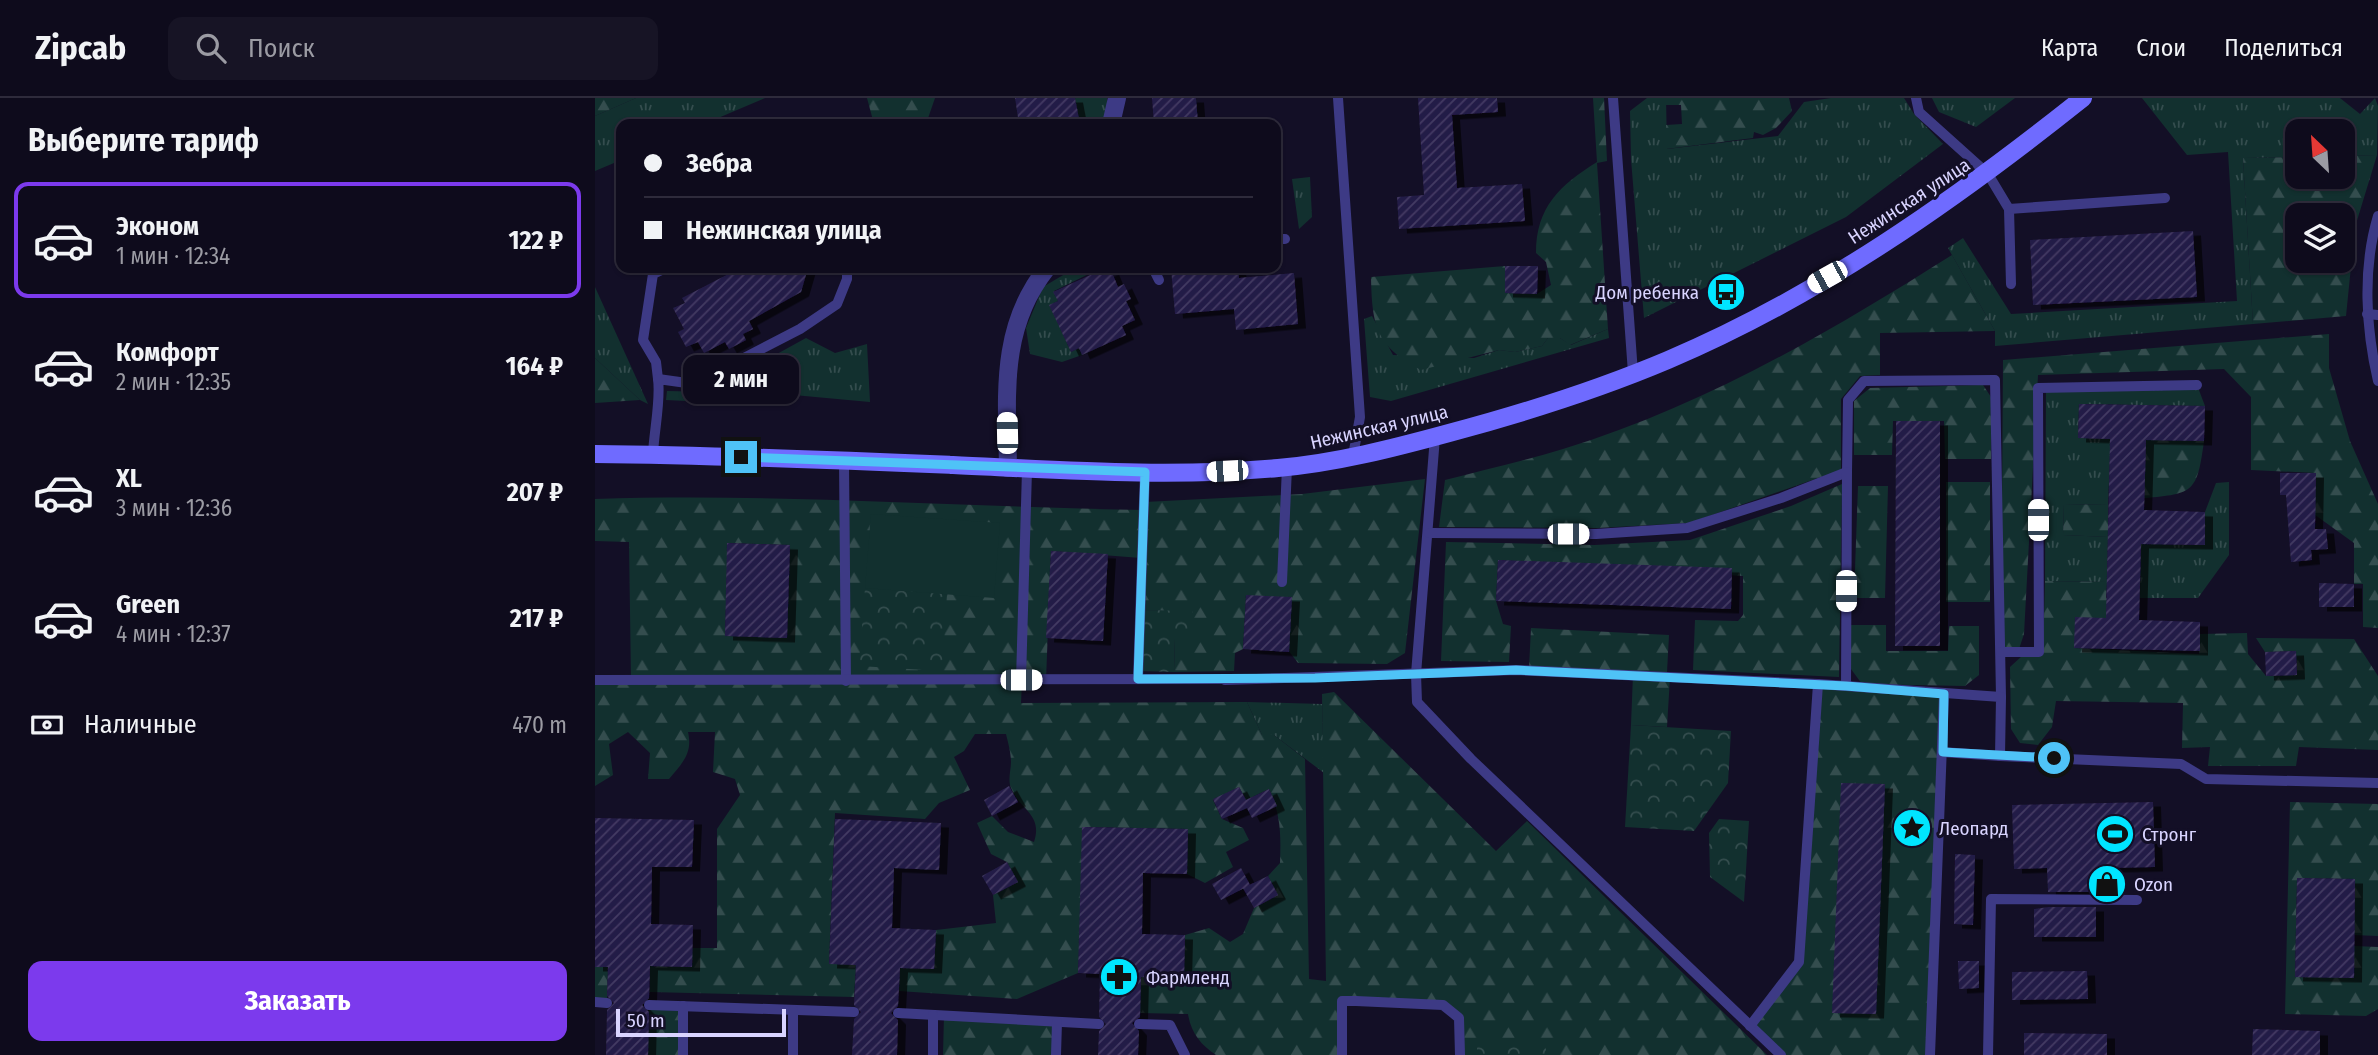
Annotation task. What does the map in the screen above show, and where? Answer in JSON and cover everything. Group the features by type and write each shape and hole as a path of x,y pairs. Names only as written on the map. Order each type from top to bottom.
{"street":[{"path":"1112,119 1117,98"},
{"name":"Нежинская улица","path":"595,454 1145,472 1287,467 1353,456 1435,437 1520,414 1633,373 1744,324 1876,250 1988,174 2083,98"},
{"path":"1008,468 1011,338 1030,289 1043,273"}],"lane":[{"path":"1338,98 1360,417 1353,456"},
{"path":"1613,98 1633,373"},
{"path":"1916,98 1919,112 1988,174 2009,209 2011,284"},
{"path":"2009,209 2165,198"},
{"path":"2378,216 2369,344 2378,382"},
{"path":"653,454 654,416 660,390 656,362 643,340 655,273"},
{"path":"658,379 694,384 800,329 837,304 847,273"},
{"path":"1156,273 1159,280"},
{"path":"1846,686 1848,400 1864,381 1995,380 2001,652 2000,756"},
{"path":"2001,652 2039,652 2038,388 2197,385"},
{"path":"1435,437 1416,674 1417,702 1471,759 1781,1055"},
{"path":"844,461 846,681"},
{"path":"1282,582 1287,467"},
{"path":"1021,680 1027,470"},
{"path":"1138,679 1145,472"},
{"path":"1429,533 1595,534 1687,527 1781,498 1847,472"},
{"path":"595,680 1229,680 1516,670 1818,684 2001,697"},
{"path":"1749,1026 1799,962 1818,684"},
{"path":"1930,1055 1944,694"},
{"path":"1943,752 2181,764 2206,779 2378,783"},
{"path":"1988,1055 1990,900 2137,900"},
{"path":"1342,1055 1342,1001 1443,1005 1459,1018 1460,1055"},
{"path":"595,1003 607,1003"},
{"path":"649,1005 854,1012"},
{"path":"683,1006 683,1055"},
{"path":"793,1010 793,1055"},
{"path":"898,1013 1099,1024"},
{"path":"933,1015 933,1055"},
{"path":"1056,1055 1058,1022"},
{"path":"1139,1024 1170,1025 1185,1055"}],"green space":[{"path":"595,98 636,98 595,116"},
{"path":"636,98 765,98 716,119 616,119 616,162 595,171 595,116"},
{"path":"867,98 935,98 928,119 873,119"},
{"path":"1075,98 1107,98 1107,117 1079,119"},
{"path":"1593,98 1604,98 1607,161 1597,163 1608,329 1570,345 1560,338 1548,338 1542,346 1515,352 1499,350 1421,370 1406,361 1386,343 1375,322 1371,277 1505,266 1505,293 1537,294 1551,285 1546,262 1536,253 1540,223 1561,189 1597,162"},
{"path":"1647,98 1666,98 1667,149 1778,136 1804,102 1831,98 1904,98 1914,114 1943,144 1846,217 1644,318 1631,159 1630,111"},
{"path":"1666,98 1789,98 1792,111 1776,128 1763,135 1754,132 1753,138 1666,149 1666,125 1682,124 1681,105 1665,105"},
{"path":"1932,98 2015,98 1976,127 1939,112"},
{"path":"2142,98 2340,98 2360,114 2375,98 2378,106 2377,155 2355,156 2355,119 2285,119 2285,157 2243,158 2253,324 1995,346 1995,331 1948,248 1963,238 2011,314 2237,301 2228,152 2187,155"},
{"path":"2377,155 2355,227 2355,203 2285,203 2285,273 2350,273 2346,316 2253,324 2243,158 2285,157 2285,189 2355,189 2355,156"},
{"path":"1310,177 1312,217 1299,229 1292,179"},
{"path":"1952,255 1995,331 1880,333 1880,375 1860,376 1841,399 1841,470 1689,523 1597,528 1439,527 1445,480 1563,449 1665,412 1812,339"},
{"path":"1067,273 1091,273 1054,291 1058,301 1050,305 1071,352 1079,348 1082,355 1062,362 1030,354 1026,328 1043,287"},
{"path":"595,287 648,404 640,400 595,358"},
{"path":"1372,316 1393,355 1474,358 1499,350 1515,352 1542,346 1548,338 1560,338 1571,345 1608,329 1609,338 1391,401 1370,397 1364,319"},
{"path":"2329,334 2329,368 2350,441 2378,504 2378,628 2363,627 2363,584 2354,584 2354,543 2311,512 2316,473 2251,470 2251,397 2224,369 2038,375 2024,634 2018,652 2001,652 2003,360"},
{"path":"806,338 835,353 867,344 870,402 783,394 767,405 666,400 667,391 708,392"},
{"path":"595,358 640,400 595,403"},
{"path":"1983,385 1991,397 1991,459 1945,459 1944,421 1893,421 1892,455 1854,455 1854,401 1870,388"},
{"path":"2197,385 2205,406 2079,404 2078,438 2127,439 2110,456 2108,505 2064,504 2063,535 2108,537 2107,582 2045,581 2046,387"},
{"path":"2146,440 2204,441 2199,471 2190,487 2173,495 2144,498"},
{"path":"1425,479 1405,653 1387,664 1298,663 1246,595 1243,649 1235,653 1234,671 1174,672 1175,638 1193,612 1138,610 1141,558 1051,551 1046,680 1022,680 1021,703 1247,702 1262,735 1274,735 1305,759 1309,979 1326,981 1322,694 1334,692 1496,851 1527,821 1767,1055 1458,1055 1458,1019 1440,1006 1342,1001 1342,1055 1216,1055 1197,1038 1188,1014 1140,1013 1141,977 1184,978 1185,935 1209,928 1230,942 1243,934 1254,908 1278,895 1268,876 1280,863 1278,816 1269,789 1246,800 1239,787 1213,800 1222,819 1243,828 1249,840 1226,852 1233,867 1205,883 1187,874 1188,829 1086,827 1078,973 1017,999 899,991 900,968 934,969 936,930 996,923 993,895 1018,882 1007,862 991,854 977,823 992,816 1008,832 1034,842 1036,825 1016,797 1009,780 1011,759 1006,734 975,734 964,751 954,757 970,790 939,803 925,819 835,813 829,963 856,965 854,997 650,992 650,966 691,967 692,948 717,948 717,829 740,795 735,779 713,772 715,732 688,732 688,752 669,779 648,779 650,753 628,732 609,744 613,775 595,786 595,679 631,679 629,542 595,541 595,499 801,499 1144,510 1145,502 1302,494","holes":["728,543 790,545 787,638 725,636"]},
{"path":"1946,482 1990,482 1990,602 1946,602"},
{"path":"2229,482 2229,555 2198,598 2140,598 2141,544 2204,545 2205,512 2216,483"},
{"path":"1842,484 1839,677 1693,670 1695,620 1738,621 1743,615 1743,576 1498,560 1496,601 1503,624 1511,626 1509,662 1441,661 1446,542 1595,545 1690,540 1791,506"},
{"path":"1858,486 1888,486 1885,598 1854,598"},
{"path":"2064,504 2108,505 2108,537 2063,535"},
{"path":"871,514 1000,523 994,598 865,588"},
{"path":"2045,581 2107,582 2106,598 2124,599 2124,618 2074,648 2199,654 2200,634 2247,633 2248,654 2266,676 2297,675 2296,651 2265,652 2256,638 2354,639 2378,676 2378,750 2299,747 2296,766 2208,766 2210,747 2182,748 2183,703 2056,701 2052,727 2038,745 2020,743 2011,729 2010,667 2022,656 2043,655"},
{"path":"865,588 947,594 942,671 859,666"},
{"path":"1138,610 1193,611 1192,638 1175,638 1174,672 1138,671"},
{"path":"1851,625 1886,625 1886,651 1948,651 1949,626 1979,626 1979,675 1965,686 1862,684 1851,669"},
{"path":"1531,628 1669,635 1667,672 1529,668"},
{"path":"1633,675 1670,677 1667,727 1631,725"},
{"path":"1818,684 1944,694 1926,1055 1781,1055 1750,1026 1799,962"},
{"path":"1247,702 1322,704 1324,773 1274,735 1262,735"},
{"path":"1631,725 1731,731 1728,783 1694,831 1625,827"},
{"path":"2290,802 2378,804 2378,936 2354,935 2355,879 2297,878 2295,976 2354,946 2378,947 2378,1009 2366,1016 2285,1014"},
{"path":"1719,819 1749,821 1744,902 1710,877 1709,833"},
{"path":"595,967 608,967 607,1003 595,1002"},
{"path":"649,1005 683,1006 683,1055 648,1055"},
{"path":"944,1016 1057,1022 1056,1055 943,1055"},
{"path":"1477,1039 1546,1041 1546,1055 1477,1055"}],"building":[{"path":"1015,98 1075,98 1079,119 1018,119"},
{"path":"1152,98 1196,98 1198,119 1154,119"},
{"path":"1418,98 1497,98 1498,112 1452,115 1457,188 1522,184 1525,221 1399,229 1397,197 1424,195"},
{"path":"2193,231 2197,297 2033,305 2030,240"},
{"path":"1505,266 1538,266 1537,294 1505,293"},
{"path":"730,273 807,273 801,292 749,321 753,329 743,334 746,340 729,349 725,342 704,353 698,342 686,347 678,332 684,329 673,308 685,303 682,298"},
{"path":"1095,273 1112,273 1118,287 1124,284 1131,299 1126,301 1135,320 1122,326 1126,335 1082,355 1079,348 1071,352 1049,305 1058,301 1053,292"},
{"path":"1171,273 1238,273 1239,278 1294,273 1298,324 1236,330 1234,309 1175,314"},
{"path":"2079,404 2205,406 2204,441 2146,440 2144,510 2205,512 2205,545 2141,544 2139,620 2200,622 2200,651 2074,648 2075,617 2106,618 2110,439 2078,438"},
{"path":"1896,421 1940,421 1940,646 1895,646"},
{"path":"2280,473 2316,473 2315,529 2326,529 2328,549 2311,550 2312,560 2291,562 2286,495 2280,495"},
{"path":"727,543 790,545 787,638 725,636"},
{"path":"1051,551 1108,554 1103,641 1046,638"},
{"path":"1498,560 1732,568 1731,609 1496,601"},
{"path":"2319,583 2354,584 2354,607 2319,607"},
{"path":"1246,595 1292,597 1289,652 1243,649"},
{"path":"2296,651 2297,675 2266,676 2265,652"},
{"path":"1841,783 1885,784 1876,1014 1832,1013"},
{"path":"1009,786 1018,802 992,816 984,800"},
{"path":"1239,787 1246,800 1269,789 1277,806 1252,818 1247,808 1222,819 1213,799"},
{"path":"2153,802 2155,867 2112,868 2113,888 2096,888 2096,892 2048,892 2047,868 2014,869 2012,805"},
{"path":"595,818 694,820 692,867 652,867 651,924 693,925 692,967 650,966 649,998 642,1005 649,1012 648,1055 606,1055 607,1010 614,1003 607,996 608,967 595,967"},
{"path":"835,819 941,823 939,870 894,868 892,928 936,930 934,969 900,968 898,1006 891,1013 898,1020 897,1055 852,1055 854,1019 861,1012 854,1005 856,965 829,964"},
{"path":"1082,827 1188,829 1187,874 1143,873 1142,934 1185,935 1184,978 1141,977 1140,1017 1132,1023 1139,1031 1138,1055 1098,1055 1099,1031 1106,1024 1099,1017 1100,974 1078,973"},
{"path":"1955,854 1975,855 1973,925 1954,924"},
{"path":"1007,862 1018,882 993,895 982,876"},
{"path":"1241,868 1250,885 1221,900 1212,884"},
{"path":"1268,876 1278,895 1254,908 1243,888"},
{"path":"2297,878 2355,879 2354,978 2295,977"},
{"path":"2096,907 2096,937 2034,937 2034,909"},
{"path":"1958,961 1979,961 1979,988 1959,989"},
{"path":"2087,971 2088,999 2012,1000 2012,972"},
{"path":"2253,1029 2320,1031 2320,1055 2252,1055"},
{"path":"2024,1033 2107,1034 2107,1055 2024,1055"}],"place":[{"name":"Дом ребенка","path":"1726,292"},
{"name":"Леопард","path":"1912,828"},
{"name":"Стронг","path":"2115,834"},
{"name":"Ozon","path":"2107,884"},
{"name":"Фармленд","path":"1119,977"}],"route":[{"path":"741,457 1027,470 1145,472 1138,610 1138,679 1233,680 1516,670 1818,684 1944,694 1943,752 2054,758"}]}
